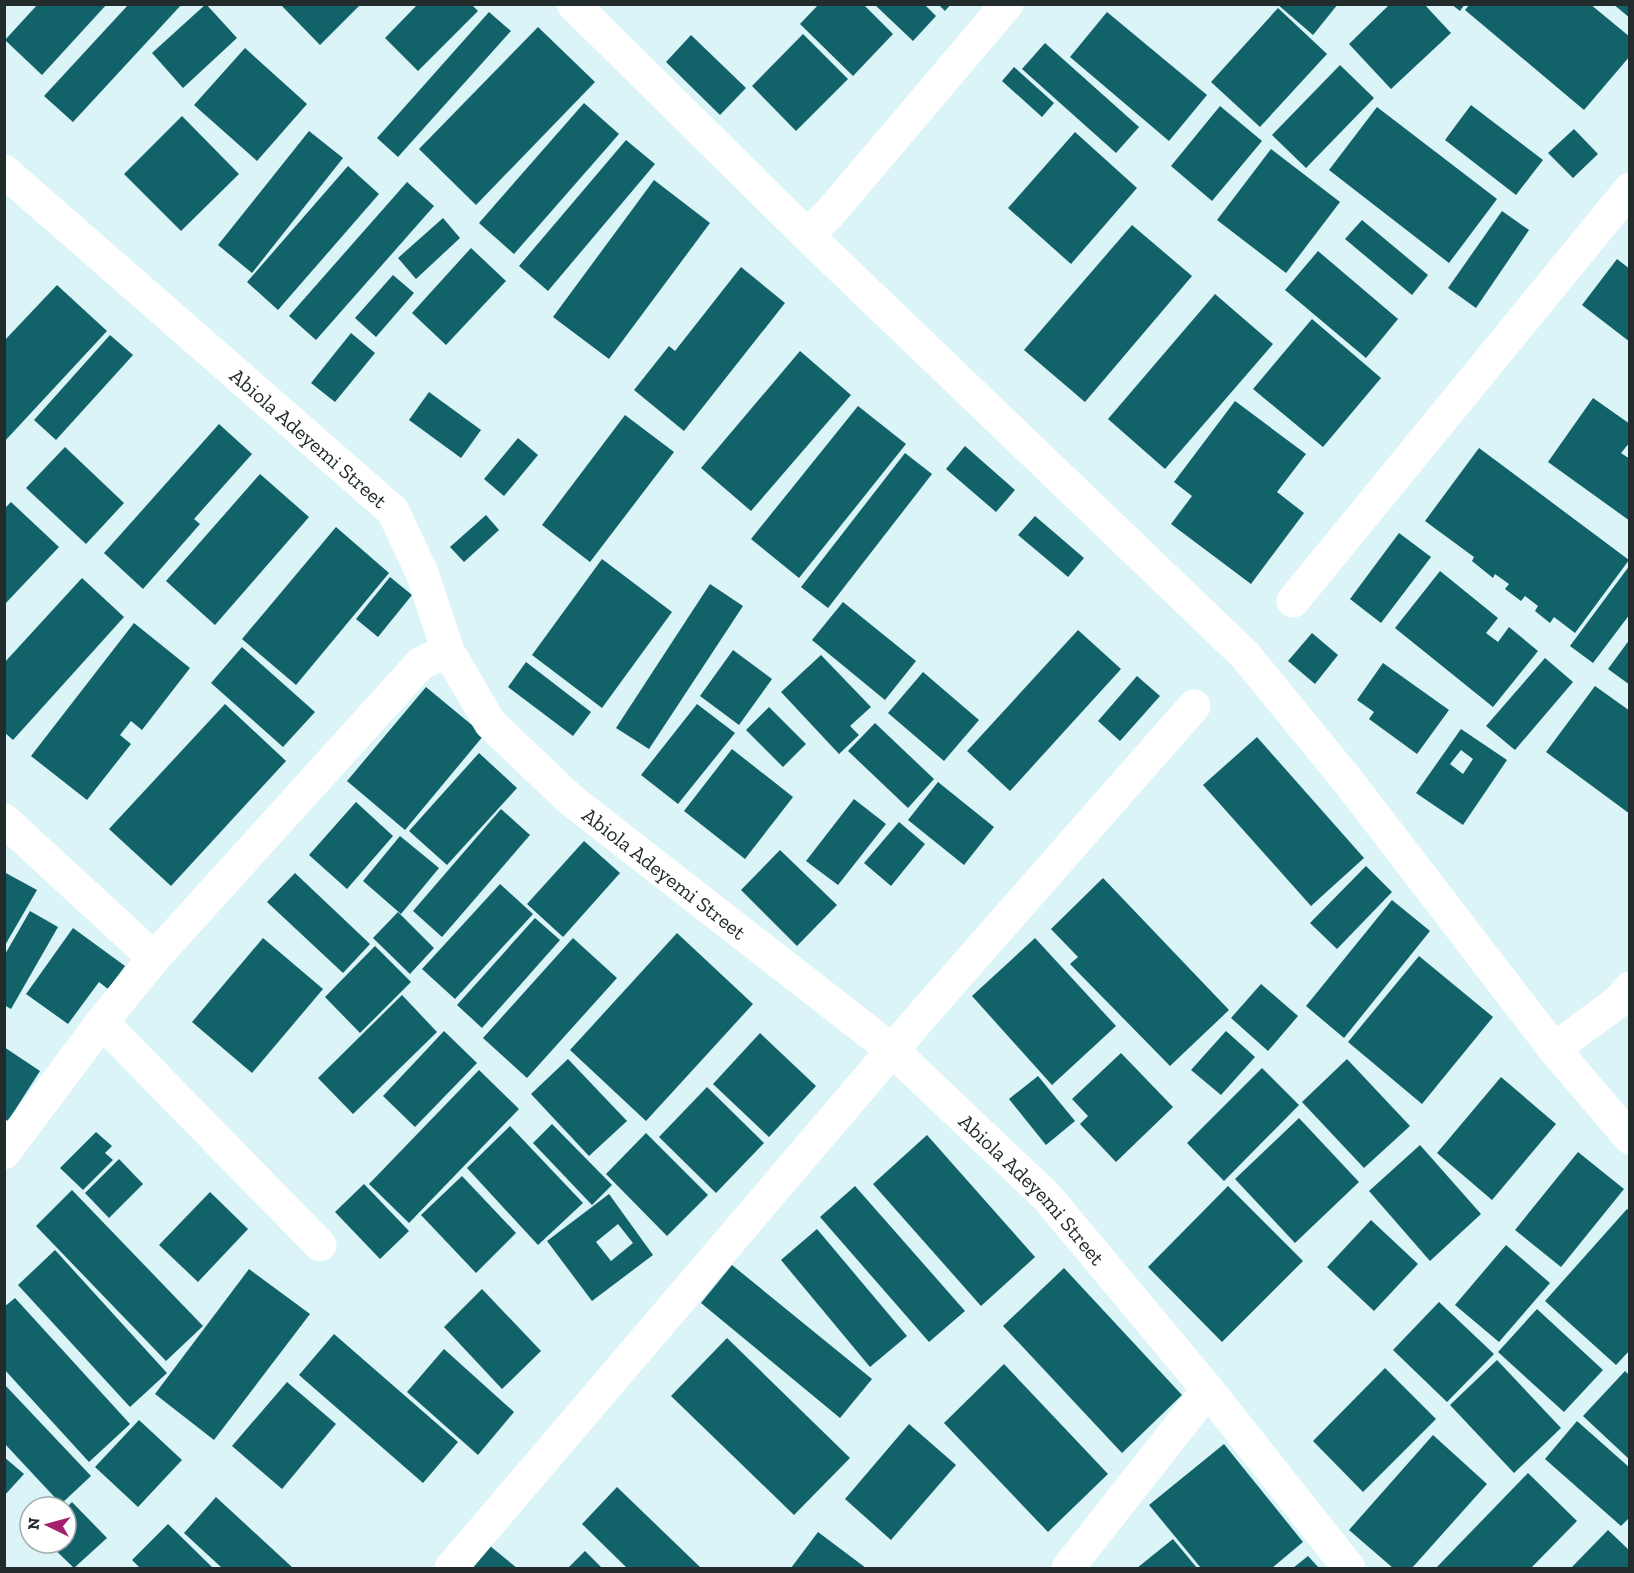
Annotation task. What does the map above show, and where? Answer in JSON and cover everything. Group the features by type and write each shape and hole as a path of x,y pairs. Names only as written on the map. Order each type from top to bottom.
{"street":[{"path":"573,4 807,235 1245,655 1348,781 1554,1049 1629,1138"},
{"path":"807,235 830,213 1007,4"},
{"name":"Abiola Adeyemi Street","path":"4,171 393,511 422,573 447,651 489,723 571,800 892,1050 1047,1197 1208,1390 1349,1569"},
{"path":"1293,601 1629,189"},
{"path":"4,1153 102,1022 154,958 421,663 447,651"},
{"path":"451,1569 892,1050 1194,706"},
{"path":"4,820 154,958"},
{"path":"1554,1049 1619,1001 1629,988"},
{"path":"102,1022 320,1245"},
{"path":"1068,1569 1208,1390"}],"building":[{"path":"38,4 107,4 42,75 5,40"},
{"path":"129,4 182,4 73,122 44,96"},
{"path":"206,4 237,38 183,88 152,53"},
{"path":"280,4 361,4 320,45"},
{"path":"418,4 471,4 478,11 418,71 385,38"},
{"path":"819,4 863,4 893,34 853,76 800,24"},
{"path":"874,4 924,4 936,16 913,41"},
{"path":"938,4 951,4 945,11"},
{"path":"1277,4 1338,4 1313,35"},
{"path":"1390,4 1424,4 1451,33 1391,89 1349,44"},
{"path":"1451,4 1465,4 1460,11"},
{"path":"1470,4 1590,4 1630,37 1630,56 1584,110 1465,10"},
{"path":"1613,4 1630,4 1630,18"},
{"path":"1278,8 1327,54 1260,127 1211,82"},
{"path":"489,12 511,31 398,157 377,138"},
{"path":"1107,12 1207,95 1169,141 1070,57"},
{"path":"538,27 595,82 476,205 419,149"},
{"path":"803,34 848,79 796,131 752,86"},
{"path":"691,35 746,88 720,115 666,62"},
{"path":"1045,43 1139,127 1116,153 1022,69"},
{"path":"245,48 307,104 257,161 194,105"},
{"path":"1340,65 1374,98 1306,168 1272,135"},
{"path":"1014,67 1054,103 1042,117 1002,81"},
{"path":"584,103 619,134 514,254 479,223"},
{"path":"1471,105 1543,160 1516,195 1445,140"},
{"path":"1220,106 1262,141 1212,201 1171,166"},
{"path":"1377,107 1497,199 1449,263 1329,170"},
{"path":"182,116 239,174 181,231 124,174"},
{"path":"1574,129 1598,154 1573,178 1548,153"},
{"path":"309,131 343,158 252,273 218,245"},
{"path":"1075,132 1137,188 1071,264 1008,208"},
{"path":"626,140 655,164 548,291 519,266"},
{"path":"1271,149 1340,202 1286,273 1217,220"},
{"path":"348,166 379,194 278,310 247,282"},
{"path":"654,180 710,223 609,359 553,317"},
{"path":"407,182 434,206 316,340 289,316"},
{"path":"1502,211 1529,230 1476,308 1448,288"},
{"path":"443,218 460,238 416,279 398,258"},
{"path":"1362,220 1428,275 1412,295 1345,239"},
{"path":"1132,225 1192,276 1085,402 1024,350"},
{"path":"471,248 506,281 446,345 412,313"},
{"path":"1318,251 1398,319 1366,358 1285,290"},
{"path":"1617,259 1630,269 1630,342 1582,305"},
{"path":"741,267 785,303 684,431 634,390 669,346 675,351"},
{"path":"393,275 414,293 376,337 355,318"},
{"path":"57,285 107,331 4,442 4,341"},
{"path":"1215,294 1273,344 1165,469 1108,419"},
{"path":"1312,319 1381,378 1323,447 1253,389"},
{"path":"351,333 375,353 335,402 311,383"},
{"path":"110,335 133,355 56,440 34,420"},
{"path":"800,351 851,395 751,511 701,468"},
{"path":"429,392 481,430 461,458 409,420"},
{"path":"1593,398 1630,424 1630,442 1621,453 1630,459 1630,521 1548,462"},
{"path":"1235,401 1306,454 1277,492 1304,513 1251,584 1171,524 1192,496 1174,482"},
{"path":"858,406 906,444 799,578 751,539"},
{"path":"625,415 674,452 590,562 542,525"},
{"path":"219,424 252,454 194,519 200,524 143,589 104,553"},
{"path":"518,438 538,455 504,496 484,479"},
{"path":"965,446 1015,490 996,512 946,469"},
{"path":"65,447 124,503 86,544 26,488"},
{"path":"1479,448 1629,560 1575,633 1554,617 1550,623 1535,611 1538,606 1525,596 1521,601 1505,589 1509,584 1495,574 1493,578 1472,561 1474,557 1425,521"},
{"path":"905,453 932,474 828,608 801,587"},
{"path":"260,474 309,517 215,625 166,581"},
{"path":"11,502 59,547 4,605 4,509"},
{"path":"486,515 499,530 464,562 450,547"},
{"path":"1035,516 1084,558 1068,577 1018,535"},
{"path":"336,527 389,573 296,685 242,639"},
{"path":"1399,533 1431,557 1381,623 1350,599"},
{"path":"602,559 672,612 602,708 532,655"},
{"path":"1630,565 1630,614 1593,663 1570,646"},
{"path":"1440,571 1498,618 1486,633 1498,642 1509,627 1538,651 1493,707 1395,628"},
{"path":"390,577 412,595 378,637 356,619"},
{"path":"82,578 124,617 13,740 4,732 4,663"},
{"path":"710,584 743,606 649,749 616,728"},
{"path":"843,602 916,661 885,700 812,640"},
{"path":"134,623 190,668 142,730 131,721 120,735 131,744 87,800 31,756"},
{"path":"1078,630 1121,669 1010,791 967,751"},
{"path":"1312,633 1338,655 1315,684 1288,661"},
{"path":"1630,639 1630,685 1608,669"},
{"path":"242,647 315,712 283,747 211,683"},
{"path":"733,650 772,679 739,725 700,696"},
{"path":"821,655 871,707 850,726 859,735 839,754 781,692"},
{"path":"1545,658 1573,682 1515,750 1486,726"},
{"path":"526,662 591,712 573,736 508,687"},
{"path":"1383,663 1449,710 1417,754 1369,719 1374,712 1357,700"},
{"path":"923,672 979,720 944,761 888,713"},
{"path":"1137,676 1160,696 1120,741 1098,721"},
{"path":"1595,686 1630,711 1630,814 1546,752"},
{"path":"426,687 484,735 405,830 347,781"},
{"path":"225,704 286,761 171,886 109,829"},
{"path":"697,704 735,733 678,804 641,775"},
{"path":"769,707 806,744 783,767 746,730"},
{"path":"875,723 934,779 908,808 848,751"},
{"path":"1461,729 1507,760 1463,825 1416,793","holes":["1461,750 1473,759 1463,774 1450,764"]},
{"path":"1257,737 1364,858 1311,906 1203,785"},
{"path":"732,749 793,797 745,859 684,811"},
{"path":"479,753 517,788 447,865 409,831"},
{"path":"938,782 994,827 964,865 908,820"},
{"path":"854,799 886,824 838,885 806,861"},
{"path":"356,802 393,836 347,889 309,855"},
{"path":"501,809 530,835 442,937 413,911"},
{"path":"899,822 925,844 891,886 864,863"},
{"path":"400,836 439,868 401,914 363,881"},
{"path":"584,841 620,873 563,937 527,904"},
{"path":"780,850 837,905 797,946 741,890"},
{"path":"1366,866 1392,892 1337,949 1310,923"},
{"path":"4,872 37,890 4,947"},
{"path":"295,873 370,944 343,973 267,902"},
{"path":"1103,878 1229,1010 1170,1066 1070,964 1078,957 1051,929"},
{"path":"500,884 533,914 455,999 422,969"},
{"path":"1392,900 1430,931 1344,1038 1306,1006"},
{"path":"30,911 58,927 11,1009 4,1005 4,956"},
{"path":"398,912 434,948 410,974 373,938"},
{"path":"535,918 560,940 482,1028 457,1005"},
{"path":"73,928 125,966 108,989 99,982 68,1024 26,994"},
{"path":"677,933 753,1004 646,1121 570,1050"},
{"path":"263,938 323,989 252,1073 192,1022"},
{"path":"573,938 617,978 527,1078 483,1038"},
{"path":"1035,938 1116,1026 1052,1085 972,996"},
{"path":"375,946 411,982 360,1033 325,997"},
{"path":"1419,956 1493,1017 1422,1104 1348,1042"},
{"path":"1261,984 1298,1016 1268,1051 1231,1018"},
{"path":"402,995 437,1032 353,1114 318,1078"},
{"path":"444,1031 477,1063 415,1127 383,1096"},
{"path":"1226,1031 1255,1057 1221,1095 1191,1070"},
{"path":"760,1033 816,1086 769,1137 713,1084"},
{"path":"4,1047 40,1071 8,1121 4,1118"},
{"path":"1121,1053 1173,1107 1116,1162 1080,1124 1088,1116 1072,1099"},
{"path":"568,1059 627,1121 589,1156 531,1094"},
{"path":"1347,1059 1410,1126 1364,1168 1302,1102"},
{"path":"1262,1068 1299,1105 1224,1181 1187,1143"},
{"path":"479,1070 519,1109 409,1223 369,1184"},
{"path":"1038,1076 1075,1121 1046,1145 1009,1099"},
{"path":"1501,1077 1556,1124 1492,1200 1437,1153"},
{"path":"707,1087 764,1143 716,1193 659,1137"},
{"path":"1299,1118 1359,1182 1295,1243 1235,1179"},
{"path":"552,1124 612,1185 592,1205 533,1143"},
{"path":"510,1126 583,1203 538,1245 467,1168"},
{"path":"96,1132 112,1146 105,1153 113,1160 83,1190 60,1168"},
{"path":"646,1133 708,1195 667,1236 606,1174"},
{"path":"927,1135 1035,1257 981,1306 873,1184"},
{"path":"1420,1145 1481,1214 1430,1261 1369,1191"},
{"path":"1578,1152 1624,1189 1561,1267 1515,1230"},
{"path":"119,1159 143,1184 109,1218 85,1193"},
{"path":"462,1176 516,1233 476,1273 421,1215"},
{"path":"364,1184 409,1231 380,1259 335,1212"},
{"path":"855,1186 965,1311 929,1342 820,1217"},
{"path":"1228,1186 1303,1261 1222,1342 1148,1267"},
{"path":"72,1190 203,1326 166,1361 36,1226"},
{"path":"210,1192 248,1229 198,1282 159,1245"},
{"path":"609,1194 653,1255 592,1301 547,1241","holes":["618,1224 633,1243 611,1261 596,1242"]},
{"path":"1627,1209 1630,1211 1630,1350 1616,1365 1545,1301"},
{"path":"1371,1220 1418,1264 1374,1311 1327,1267"},
{"path":"817,1229 907,1336 870,1367 781,1260"},
{"path":"1506,1245 1550,1283 1499,1342 1455,1305"},
{"path":"55,1250 167,1373 130,1407 18,1285"},
{"path":"732,1265 872,1379 840,1418 701,1303"},
{"path":"1064,1268 1182,1395 1122,1453 1003,1326"},
{"path":"249,1269 310,1314 214,1440 155,1394"},
{"path":"482,1289 541,1351 502,1389 444,1327"},
{"path":"15,1298 130,1424 89,1462 4,1369 4,1307"},
{"path":"1439,1302 1494,1354 1447,1402 1393,1350"},
{"path":"1537,1309 1603,1370 1564,1412 1498,1352"},
{"path":"334,1334 458,1442 423,1483 299,1375"},
{"path":"727,1338 850,1458 794,1515 671,1396"},
{"path":"444,1349 514,1412 478,1455 407,1392"},
{"path":"1497,1360 1561,1428 1514,1473 1450,1405"},
{"path":"1004,1364 1108,1474 1048,1532 944,1423"},
{"path":"1385,1368 1436,1419 1363,1492 1313,1441"},
{"path":"1625,1371 1630,1376 1630,1460 1583,1416"},
{"path":"287,1382 336,1424 282,1489 232,1446"},
{"path":"4,1384 91,1476 71,1495 53,1495 4,1443"},
{"path":"139,1420 182,1460 138,1507 95,1467"},
{"path":"1577,1421 1630,1468 1630,1517 1621,1526 1545,1459"},
{"path":"909,1424 956,1465 891,1540 845,1499"},
{"path":"1433,1435 1487,1484 1412,1568 1393,1568 1349,1530"},
{"path":"1224,1444 1303,1542 1272,1568 1201,1568 1149,1505"},
{"path":"4,1457 24,1474 4,1496"},
{"path":"1528,1473 1577,1521 1531,1568 1436,1568"},
{"path":"617,1487 701,1568 627,1568 582,1524"},
{"path":"216,1497 293,1568 222,1568 184,1533"},
{"path":"78,1508 107,1538 74,1568 60,1555 78,1555"},
{"path":"168,1524 213,1568 140,1568 132,1560"},
{"path":"1608,1530 1630,1551 1630,1568 1571,1568"},
{"path":"818,1532 866,1568 791,1568"},
{"path":"1173,1539 1197,1568 1137,1568"},
{"path":"490,1546 517,1568 472,1568"},
{"path":"585,1551 602,1568 568,1568"},
{"path":"1308,1556 1319,1568 1293,1568"}]}
